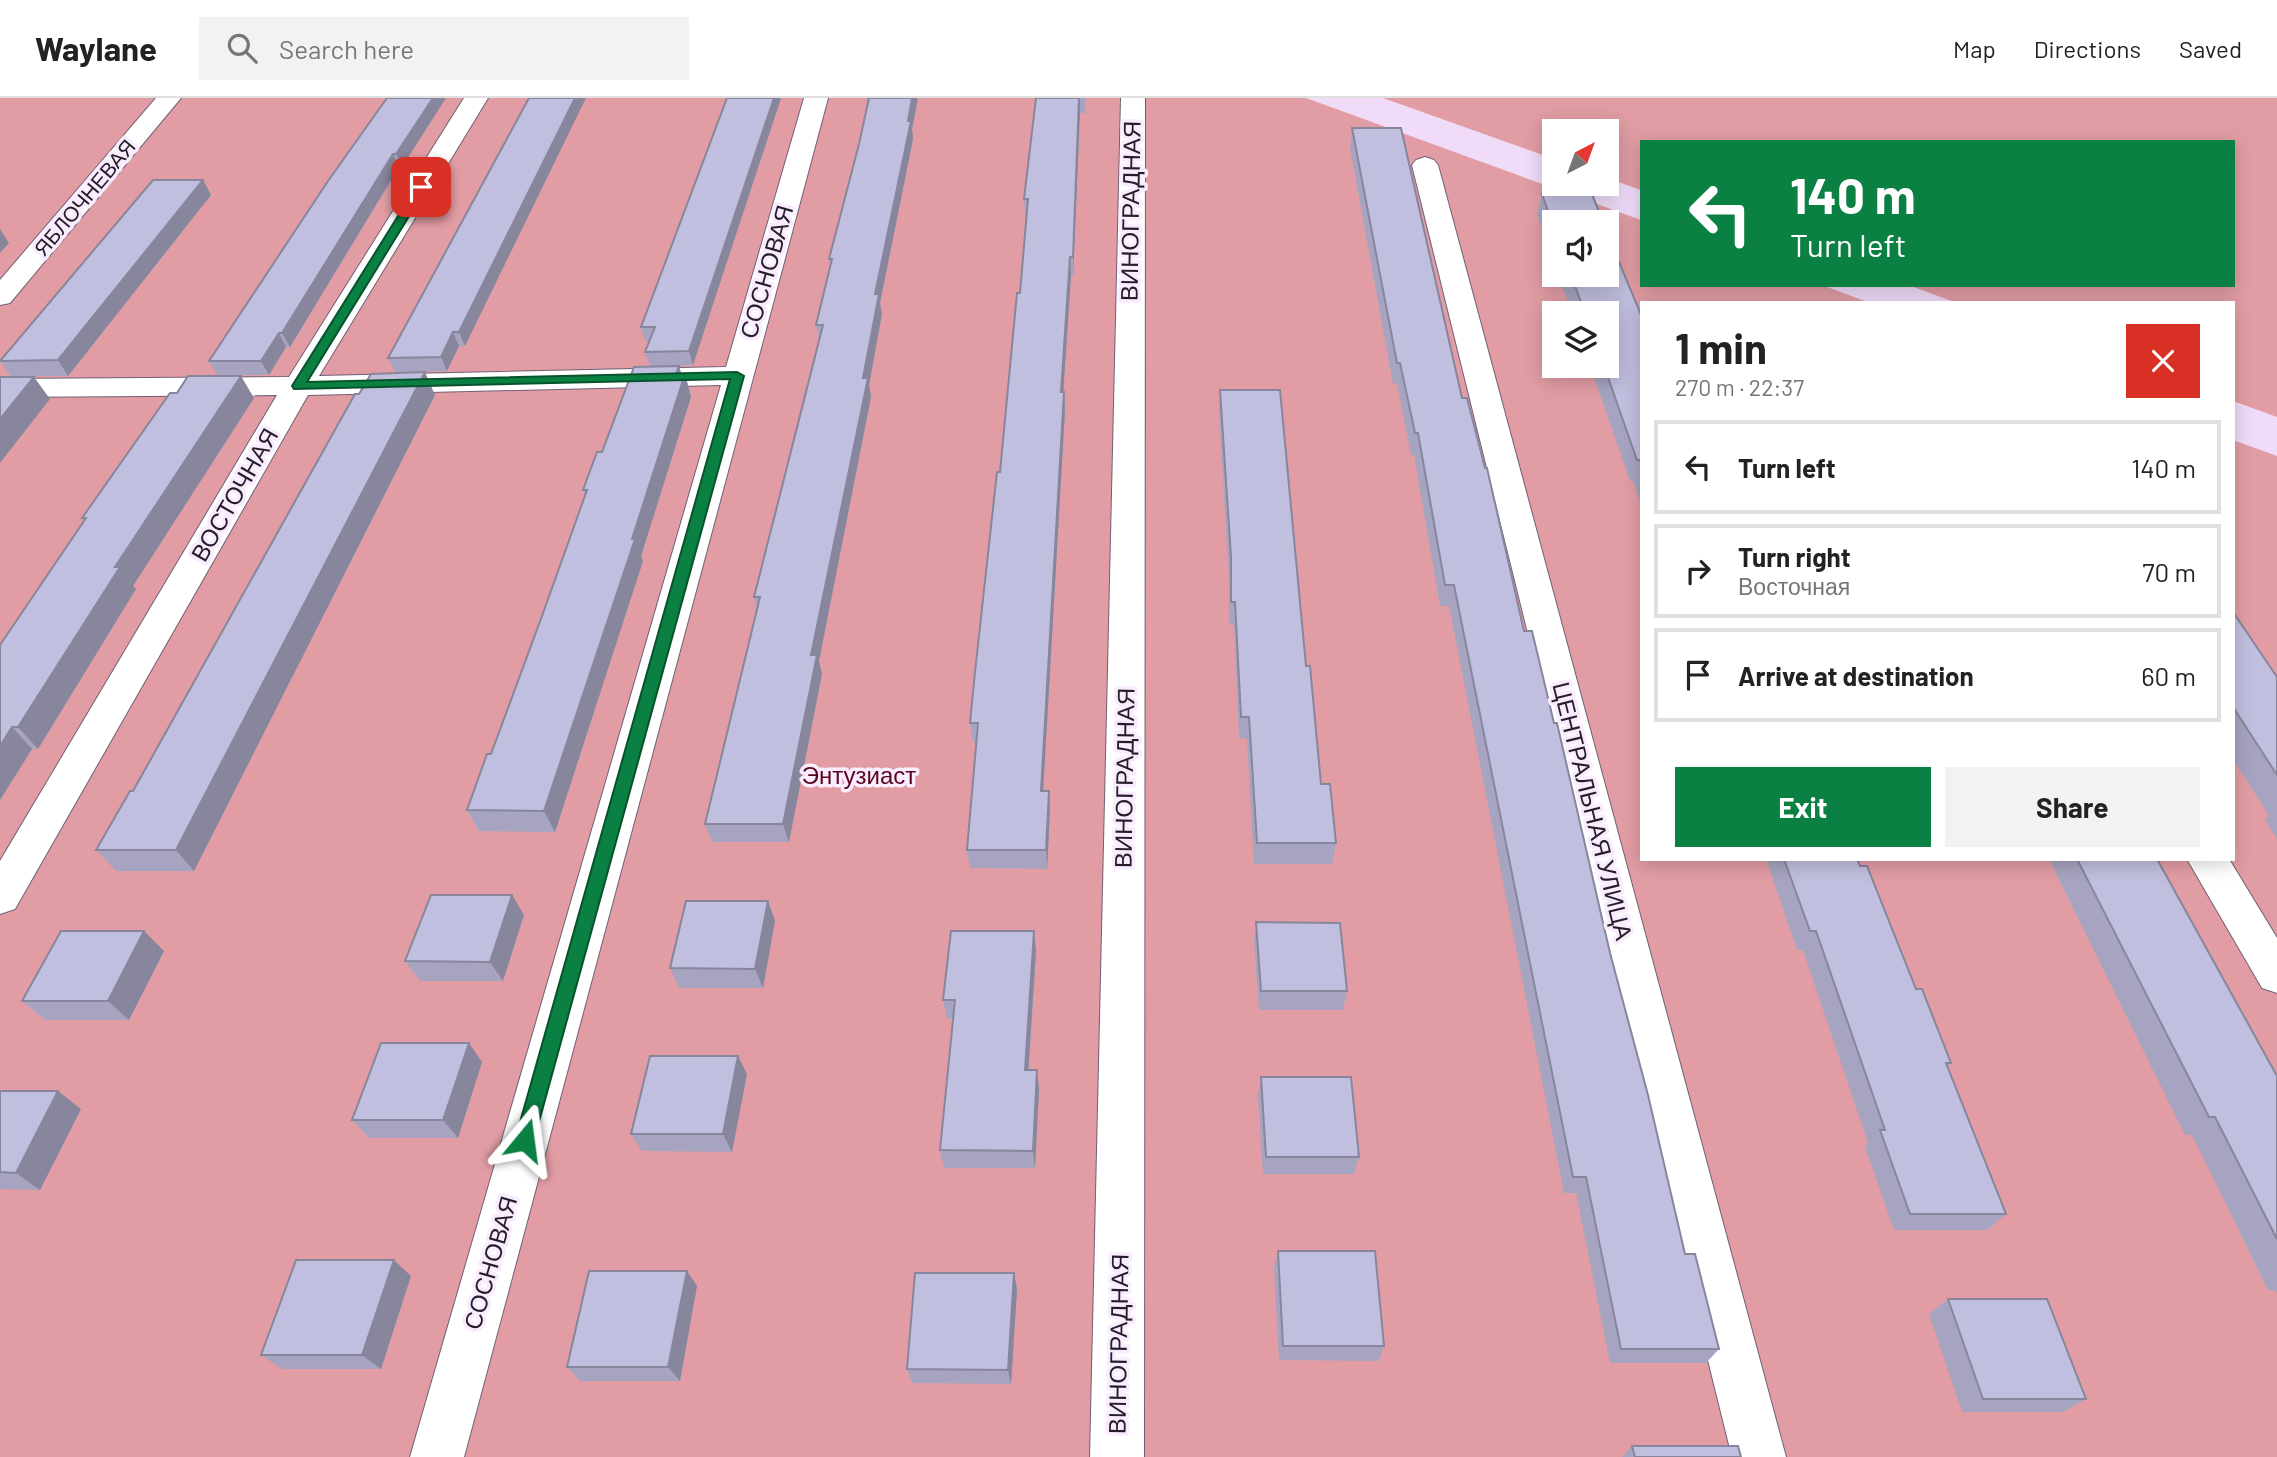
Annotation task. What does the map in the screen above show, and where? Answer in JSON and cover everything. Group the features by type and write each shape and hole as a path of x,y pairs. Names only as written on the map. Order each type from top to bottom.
{"street":[{"name":"ЯБЛОЧНЕВАЯ","path":"0,297 169,98"},
{"name":"ВОСТОЧНАЯ","path":"0,897 298,386 476,98"},
{"name":"СОСНОВАЯ","path":"437,1457 816,98"},
{"name":"ВИНОГРАДНАЯ","path":"1117,1457 1133,98"},
{"name":"ЦЕНТРАЛЬНАЯ УЛИЦА","path":"1425,165 1759,1457"},
{"path":"0,388 298,386 737,376"},
{"path":"2208,861 2277,975"}],"green space":[{"name":"Энтузиаст","path":"0,98 1306,98 1542,184 1542,196 1575,196 1614,210 1542,210 1542,287 1619,287 1619,212 1640,220 1640,287 1827,287 1865,301 1640,301 1640,861 2235,861 2235,441 2277,456 2277,1457 0,1457"},
{"path":"1383,98 2277,98 2277,417 2235,402 2235,301 1952,301 1913,287 2235,287 2235,140 1640,140 1640,190 1619,182 1619,119 1542,119 1542,155"}],"building":[{"path":"387,98 433,98 396,154 393,154 282,333 279,333 261,361 209,361 328,181"},
{"path":"529,98 575,98 459,332 453,332 441,357 388,358"},
{"path":"727,98 774,98 689,351 645,352 655,327 641,327"},
{"path":"869,98 912,98 908,121 911,121 875,294 879,294 863,378 868,378 811,655 817,655 783,824 705,824 760,597 754,597 823,325 816,325 832,259 829,259"},
{"path":"1036,98 1079,98 1073,257 1070,257 1061,392 1064,392 1041,791 1049,791 1046,850 967,850 978,723 970,723 997,472 1000,472 1017,293 1020,293 1028,199 1024,199"},
{"path":"1352,128 1401,128 1462,398 1467,398 1487,468 1524,631 1532,631 1554,723 1557,723 1610,953 1648,1095 1685,1254 1695,1254 1719,1349 1621,1349 1586,1177 1573,1177 1454,585 1445,585 1418,433 1415,433 1400,363 1397,363"},
{"path":"153,180 203,180 58,360 0,361"},
{"path":"1543,196 1593,196 1598,210 1548,210"},
{"path":"1619,262 1640,312 1640,460 1637,460 1608,378 1619,378 1619,301 1581,301 1575,287 1619,287"},
{"path":"679,366 676,374 685,374 632,539 635,539 544,811 467,810 487,754 491,754 542,616 587,490 583,490 597,452 602,452 634,367"},
{"path":"425,372 176,850 96,850 130,791 133,791 355,394 359,394 371,374"},
{"path":"188,376 241,376 115,567 120,567 18,727 12,727 0,746 0,645 86,518 82,518 170,393 177,393"},
{"path":"0,377 34,377 0,419"},
{"path":"1220,390 1280,390 1306,666 1310,666 1321,784 1330,784 1336,843 1257,843 1249,717 1241,717 1235,602 1231,602 1231,557"},
{"path":"2235,615 2277,677 2277,775 2235,710"},
{"path":"1785,861 1858,861 1860,866 1867,866 1916,989 1922,989 1951,1063 1946,1063 2006,1214 1910,1214 1880,1130 1885,1130 1816,931 1810,931"},
{"path":"2078,861 2158,861 2277,1076 2277,1239 2215,1117 2209,1117"},
{"path":"431,895 512,895 490,962 405,961"},
{"path":"686,901 768,901 755,969 670,968"},
{"path":"1256,922 1340,923 1347,991 1261,991"},
{"path":"61,931 144,931 108,1001 22,1001"},
{"path":"951,931 1034,931 1025,1070 1037,1070 1033,1151 940,1150 955,1000 943,1000"},
{"path":"381,1043 469,1043 443,1120 352,1120"},
{"path":"650,1056 738,1056 723,1134 631,1134"},
{"path":"1261,1077 1351,1077 1359,1157 1266,1157"},
{"path":"0,1091 58,1091 16,1173 0,1172"},
{"path":"1278,1251 1375,1251 1384,1346 1283,1346"},
{"path":"296,1260 394,1260 362,1355 261,1355"},
{"path":"589,1271 687,1271 668,1367 567,1367"},
{"path":"915,1273 1014,1273 1008,1370 907,1369"},
{"path":"1948,1299 2047,1299 2086,1399 1983,1399"},
{"path":"1632,1446 1738,1446 1741,1457 1635,1457"}],"route":[{"path":"421,187 298,386 737,376 525,1140"}]}
